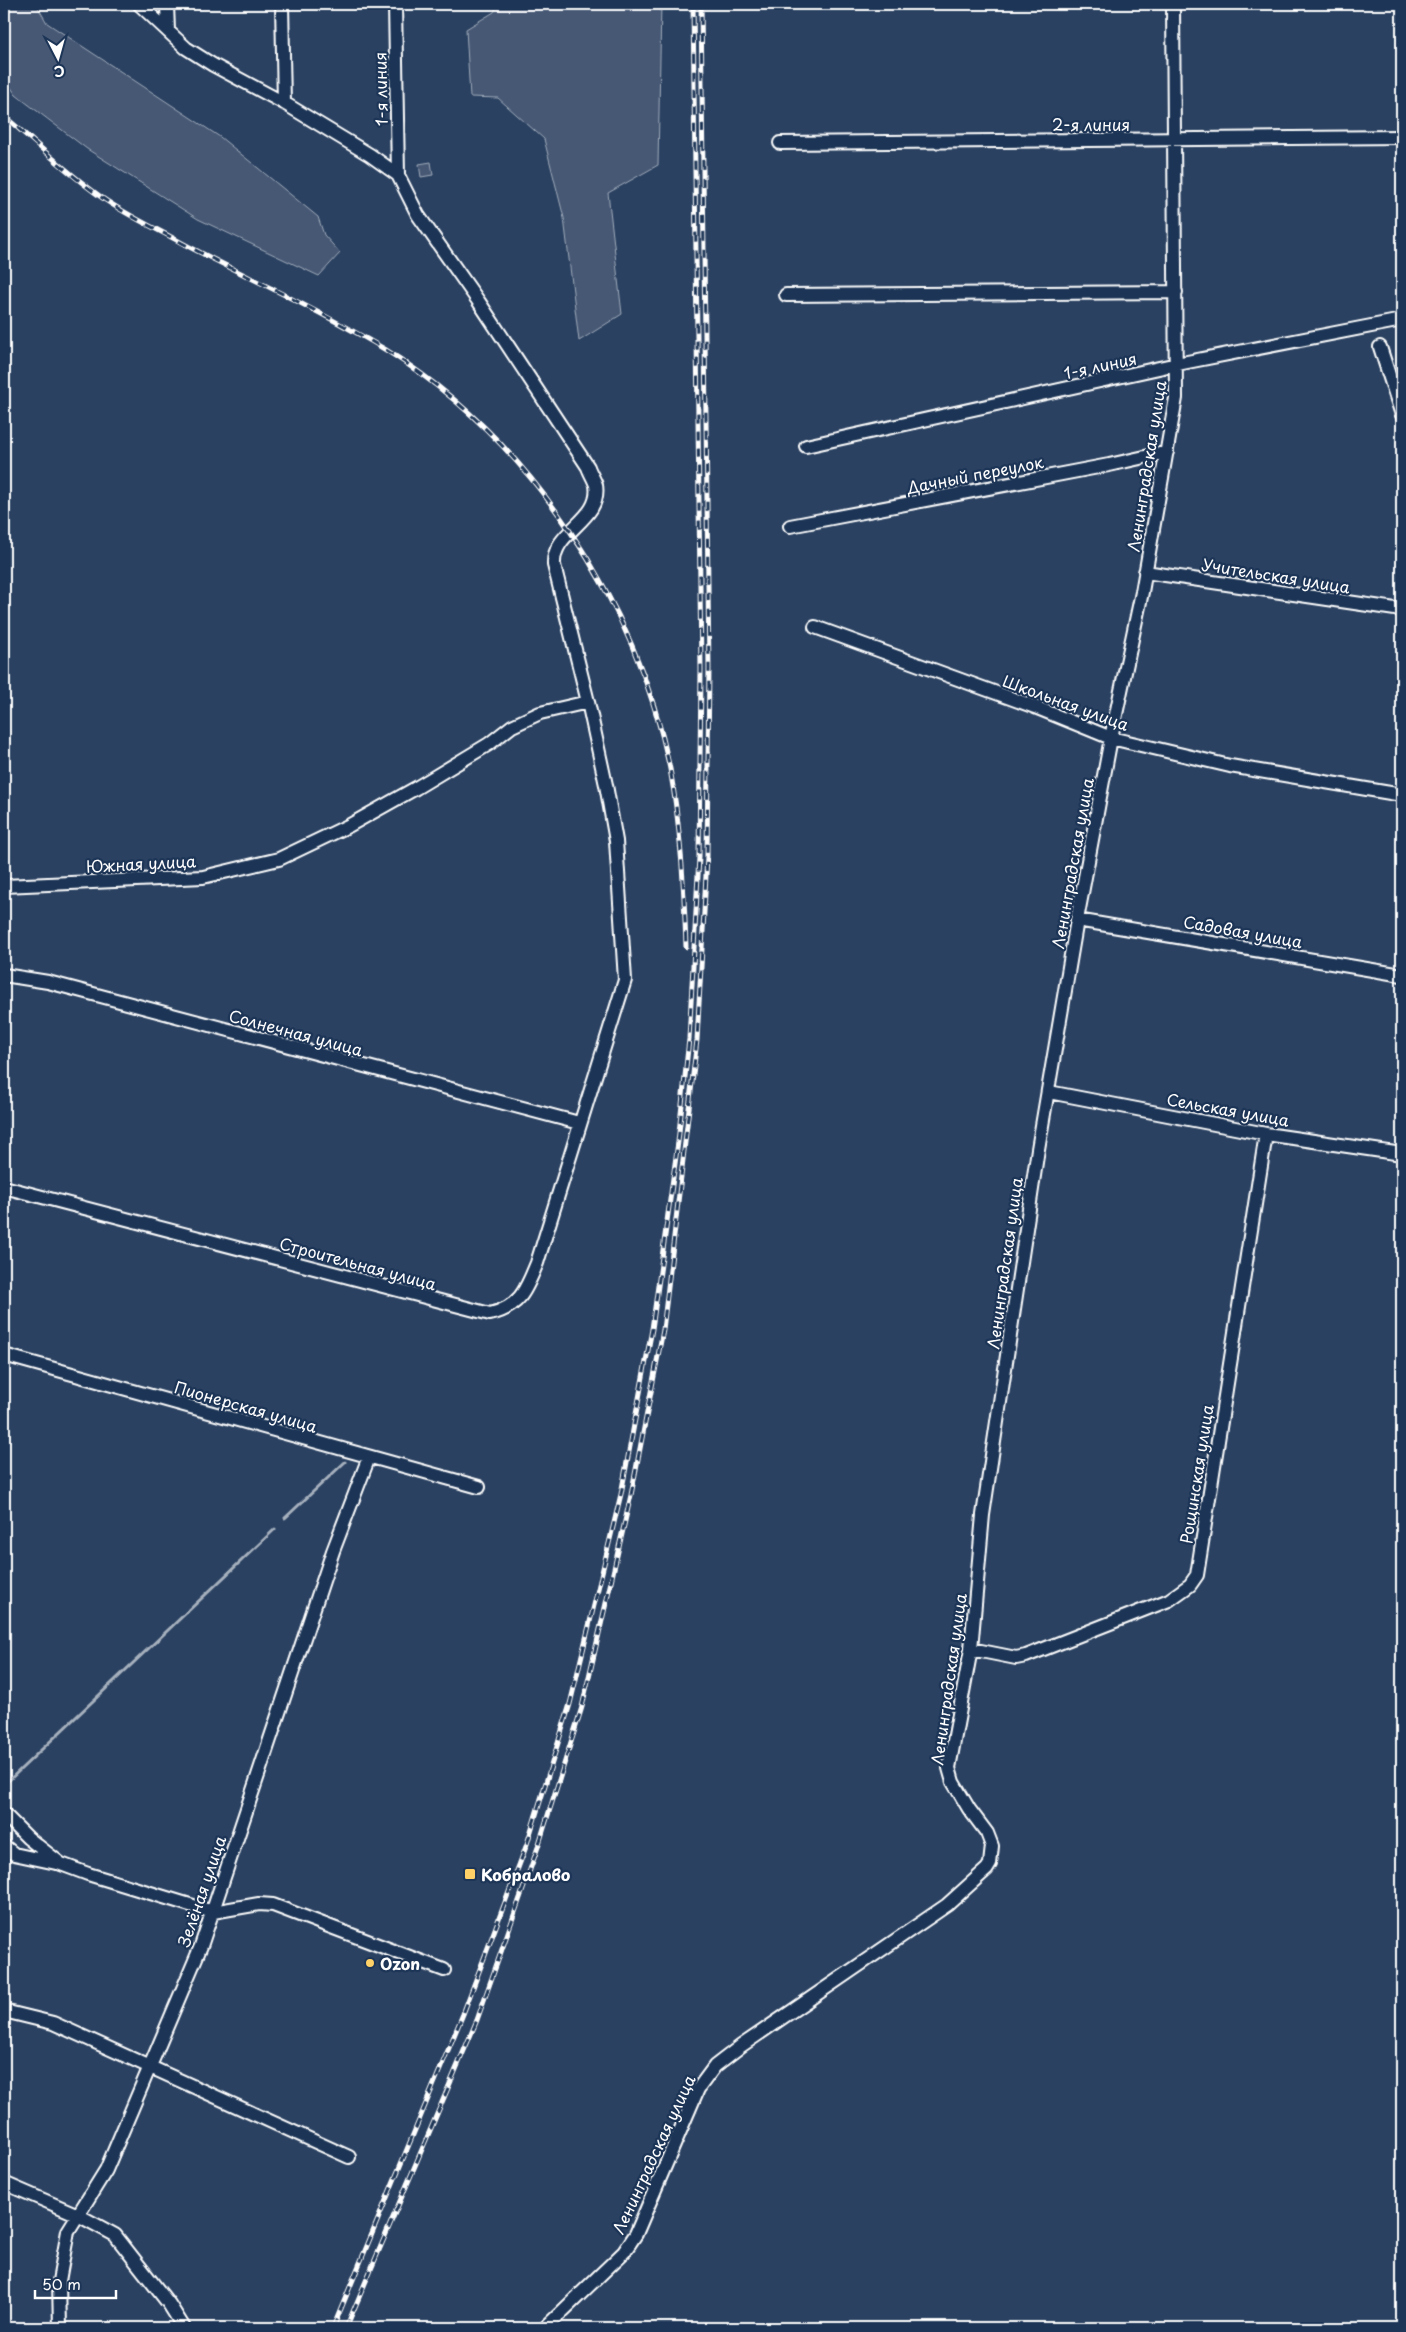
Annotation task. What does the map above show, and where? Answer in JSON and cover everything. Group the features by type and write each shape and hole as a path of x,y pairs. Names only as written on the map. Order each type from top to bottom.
{"street":[{"path":"139,4 186,48 213,65 284,103 398,174"},
{"path":"167,4 168,31"},
{"path":"282,4 284,103"},
{"name":"1-я линия","path":"395,4 398,174"},
{"name":"Ленинградская улица","path":"546,2328 624,2252 632,2240 698,2088 715,2066 741,2046 947,1905 990,1864 992,1846 986,1833 953,1782 948,1768 971,1649 983,1515 1036,1158 1049,1092 1077,920 1111,738 1145,572 1176,398 1173,4"},
{"name":"2-я линия","path":"780,143 1402,137"},
{"name":"Строительная улица","path":"4,1187 490,1314 503,1311 516,1304 527,1287 537,1263 625,980 616,841 588,702 560,593 553,554 558,543 586,516 595,500 596,485 588,467 558,420 418,216 398,174"},
{"path":"786,294 1176,292"},
{"name":"1-я линия","path":"806,446 1177,364 1402,320"},
{"path":"1380,347 1402,414"},
{"name":"Дачный переулок","path":"790,526 1109,465 1167,452"},
{"name":"Учительская улица","path":"1145,572 1402,610"},
{"name":"Школьная улица","path":"815,627 1035,707 1111,738 1230,766 1402,795"},
{"name":"Южная улица","path":"4,886 204,876 279,859 350,825 416,788 489,744 512,726 540,713 588,702"},
{"name":"Садовая улица","path":"1077,920 1402,975"},
{"name":"Солнечная улица","path":"4,976 48,982 579,1123"},
{"name":"Сельская улица","path":"1049,1092 1266,1134 1402,1154"},
{"name":"Рощинская улица","path":"971,1649 1016,1658 1026,1656 1169,1600 1190,1585 1197,1575 1266,1134"},
{"name":"Пионерская улица","path":"4,1355 479,1487"},
{"name":"Зелёная улица","path":"60,2328 60,2281 63,2249 68,2231 76,2214 106,2170 213,1912 333,1551 369,1457"},
{"path":"4,1814 14,1825 61,1864"},
{"path":"4,1842 14,1825"},
{"path":"4,1846 14,1854 61,1864 213,1912 259,1904 273,1905 444,1970"},
{"path":"4,2011 53,2023 349,2157"},
{"path":"4,2184 76,2214 115,2235 184,2328"}],"shaded area":[{"path":"4,4 36,4 47,23 220,137 318,217 324,235 340,253 319,276 198,219 87,149 16,95 4,77"},
{"path":"498,4 661,4 658,165 608,193 622,314 579,341 564,218 544,139 498,98 470,97 466,29 494,12"},
{"path":"431,162 433,175 421,177 419,164"}],"waterway":[{"path":"285,1518 345,1462"},
{"path":"4,1785 275,1529"}],"railway":[{"path":"333,2328 463,2014 527,1844 570,1704 621,1494 652,1329 678,1142 689,1039 699,857 701,669 693,4"},
{"path":"346,2328 477,2020 538,1847 582,1707 631,1495 663,1330 697,1040 707,857 709,668 701,4"},
{"path":"4,116 76,178 120,210 336,321 386,350 439,387 487,430 531,479 570,531 604,587 632,646 654,707 670,769 677,813 686,947"}],"place":[{"name":"Кобралово","path":"470,1874"},
{"name":"Ozon","path":"370,1963"}]}
